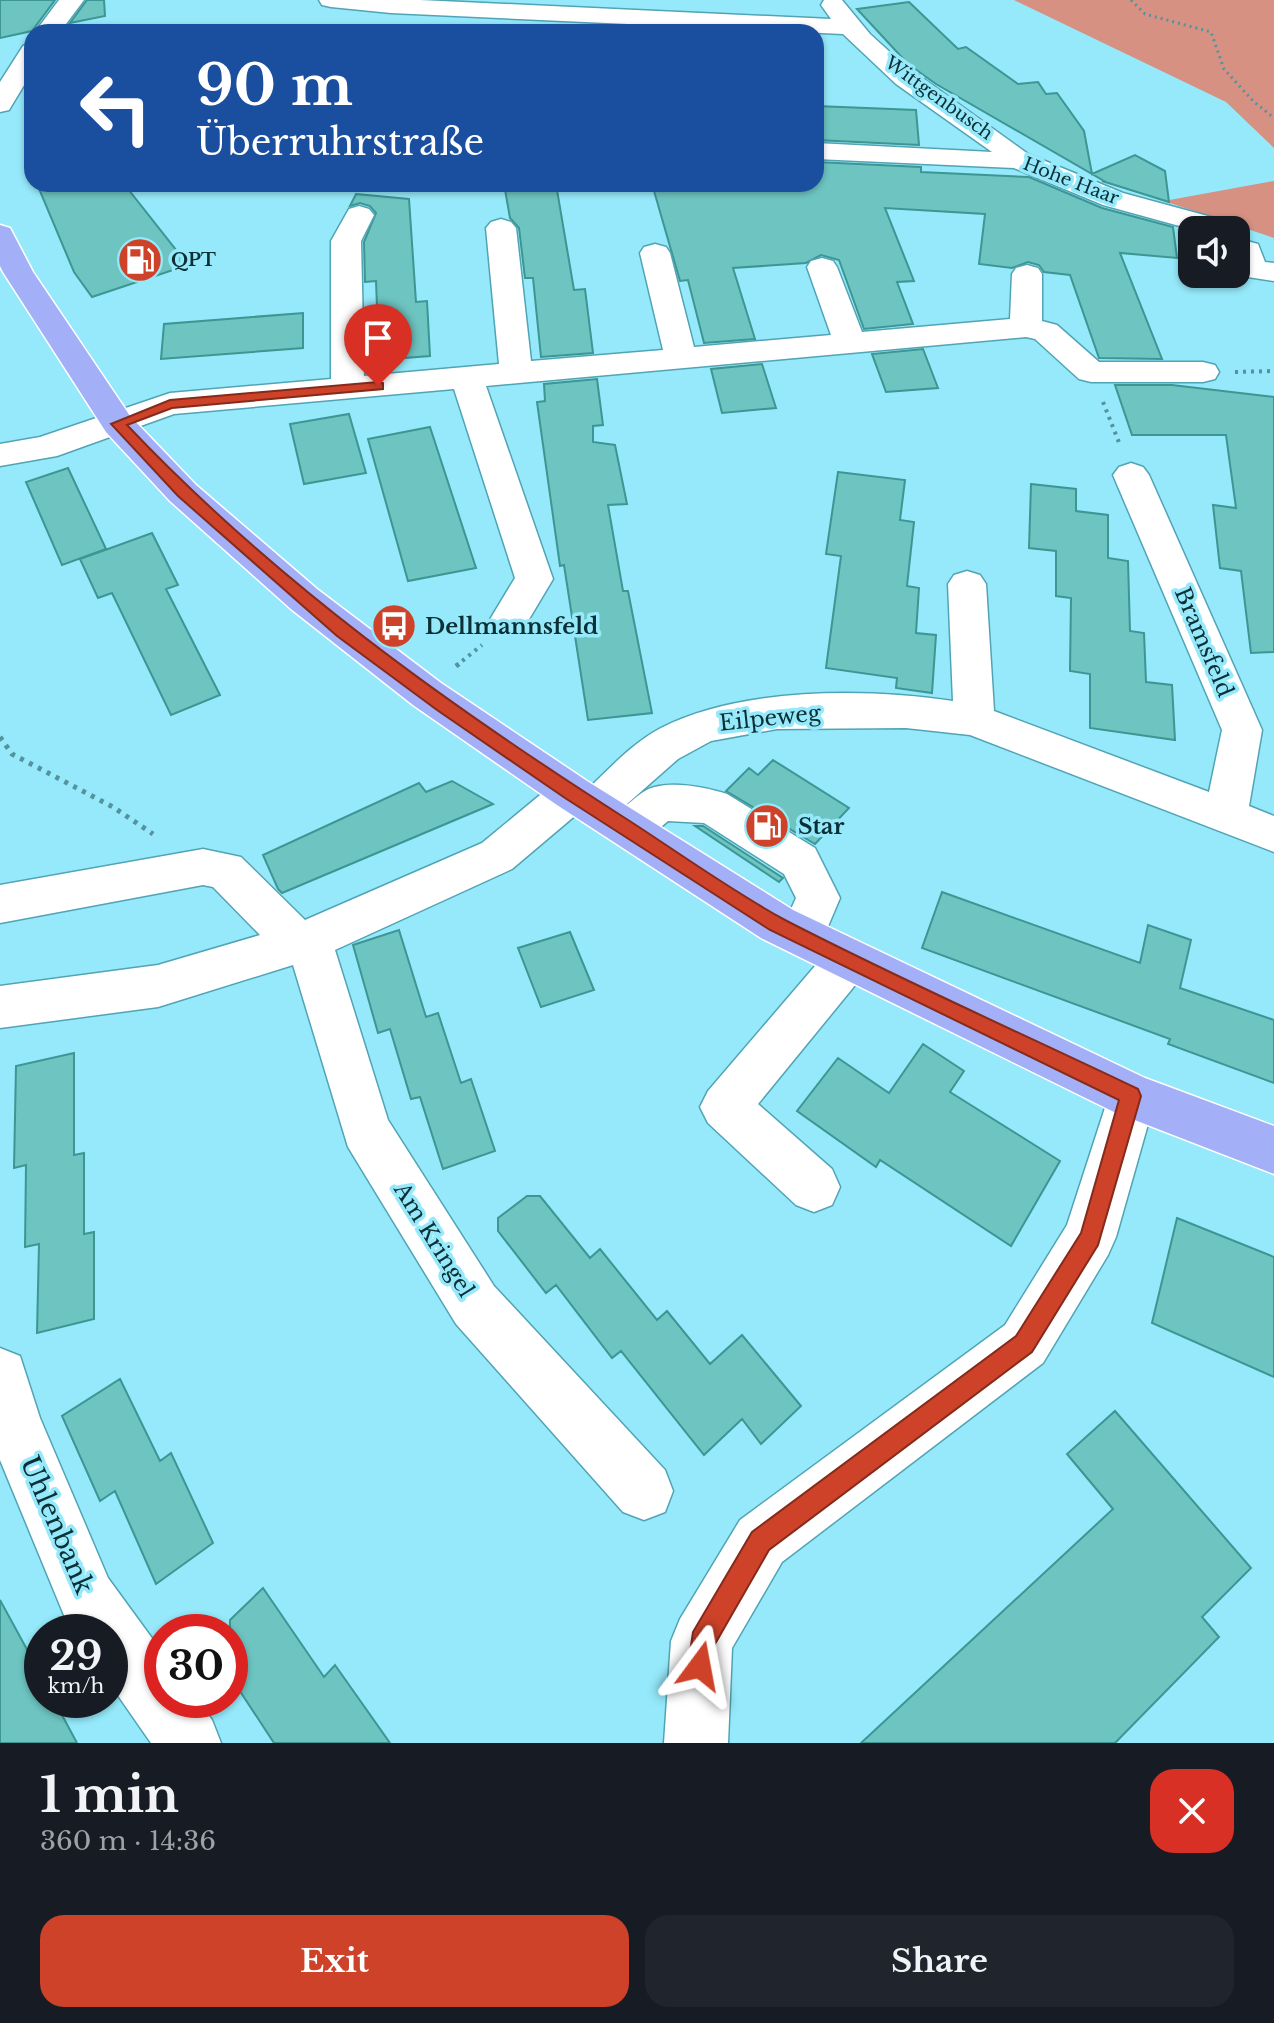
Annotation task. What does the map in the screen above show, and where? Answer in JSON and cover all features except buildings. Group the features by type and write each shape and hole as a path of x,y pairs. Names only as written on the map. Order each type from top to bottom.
{"main road":[{"path":"0,234 18,272 118,424 183,493 343,632 422,690 613,808 777,924 810,917 849,959 1131,1096 1274,1150"}],"street":[{"path":"53,24 72,0"},
{"path":"331,0 439,9 781,24"},
{"name":"Wittgenbusch","path":"829,0 849,27 917,87 994,137 1018,160"},
{"path":"824,26 849,27"},
{"path":"24,64 0,104 24,106"},
{"name":"Hohe Haar","path":"824,151 1018,160 1113,199 1178,219"},
{"path":"348,388 346,241 359,215"},
{"path":"501,228 516,374"},
{"path":"655,253 681,358"},
{"path":"1250,260 1252,270 1274,272"},
{"path":"822,267 850,343"},
{"path":"1026,327 1027,274"},
{"path":"0,455 45,448 170,404 1026,327 1046,332 1091,372 1203,372"},
{"path":"467,378 534,579 508,621"},
{"name":"Bramsfeld","path":"1131,475 1242,730 1226,816"},
{"path":"967,584 974,720"},
{"name":"Eilpeweg","path":"613,808 673,740 706,725 751,716 803,712 943,714 974,720 1274,834"},
{"path":"0,1007 158,986 304,942 613,808 712,806 800,861 810,917"},
{"path":"0,904 203,867 225,870 304,942"},
{"name":"Am Kringel","path":"304,942 366,1130 475,1305 644,1491"},
{"path":"814,1187 725,1107 849,959"},
{"path":"696,1743 702,1641 761,1541 1024,1344 1090,1237 1131,1096"},
{"name":"Uhlenbank","path":"0,1376 12,1420 87,1599 189,1743"}],"path":[{"path":"1131,0 1145,14 1211,32 1224,69 1274,118"},
{"path":"1091,372 1131,475"},
{"path":"422,690 469,657 508,621"},
{"path":"0,737 12,754 113,807 203,867"}],"shaded area":[{"path":"1014,0 1274,0 1274,148 1226,102"},
{"path":"1274,181 1274,238 1250,230 1250,216 1209,216 1164,201"}],"place":[{"name":"QPT","path":"140,260"},
{"name":"Dellmannsfeld","path":"394,626"},
{"name":"Star","path":"767,826"}],"route":[{"path":"378,386 170,404 118,424 183,493 343,632 443,706 572,793 777,924 1131,1096 1090,1237 1024,1344 761,1541 702,1641 700,1666"}]}
